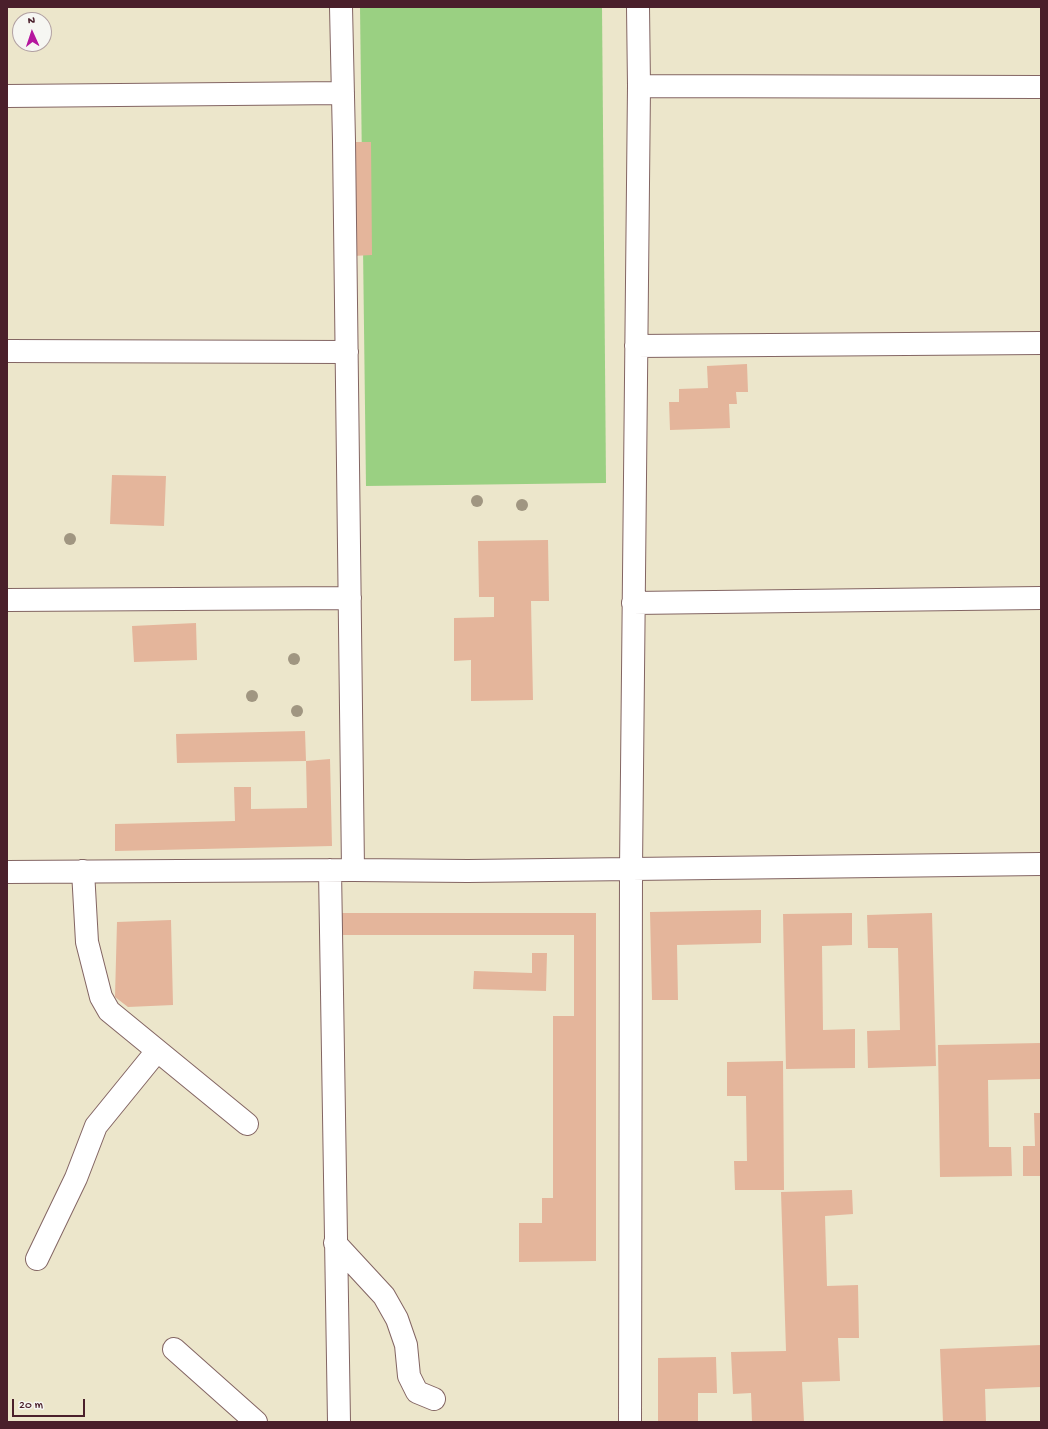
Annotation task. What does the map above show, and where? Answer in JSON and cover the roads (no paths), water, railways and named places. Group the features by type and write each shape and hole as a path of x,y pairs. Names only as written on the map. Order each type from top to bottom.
{"street":[{"path":"341,7 353,870"},
{"path":"630,1422 630,868 639,86 638,7"},
{"path":"639,86 1041,87"},
{"path":"7,96 343,93"},
{"path":"636,346 1041,343"},
{"path":"7,351 346,352"},
{"path":"7,600 350,598"},
{"path":"633,603 1041,598"},
{"path":"7,872 330,870 468,871 1041,864"},
{"path":"330,870 339,1422"},
{"path":"83,871 87,942 101,997 109,1011 247,1124"},
{"path":"37,1259 76,1178 96,1126 157,1051"},
{"path":"336,1243 384,1296 397,1319 406,1345 409,1376 417,1392 434,1399"},
{"path":"174,1349 256,1422"}]}
